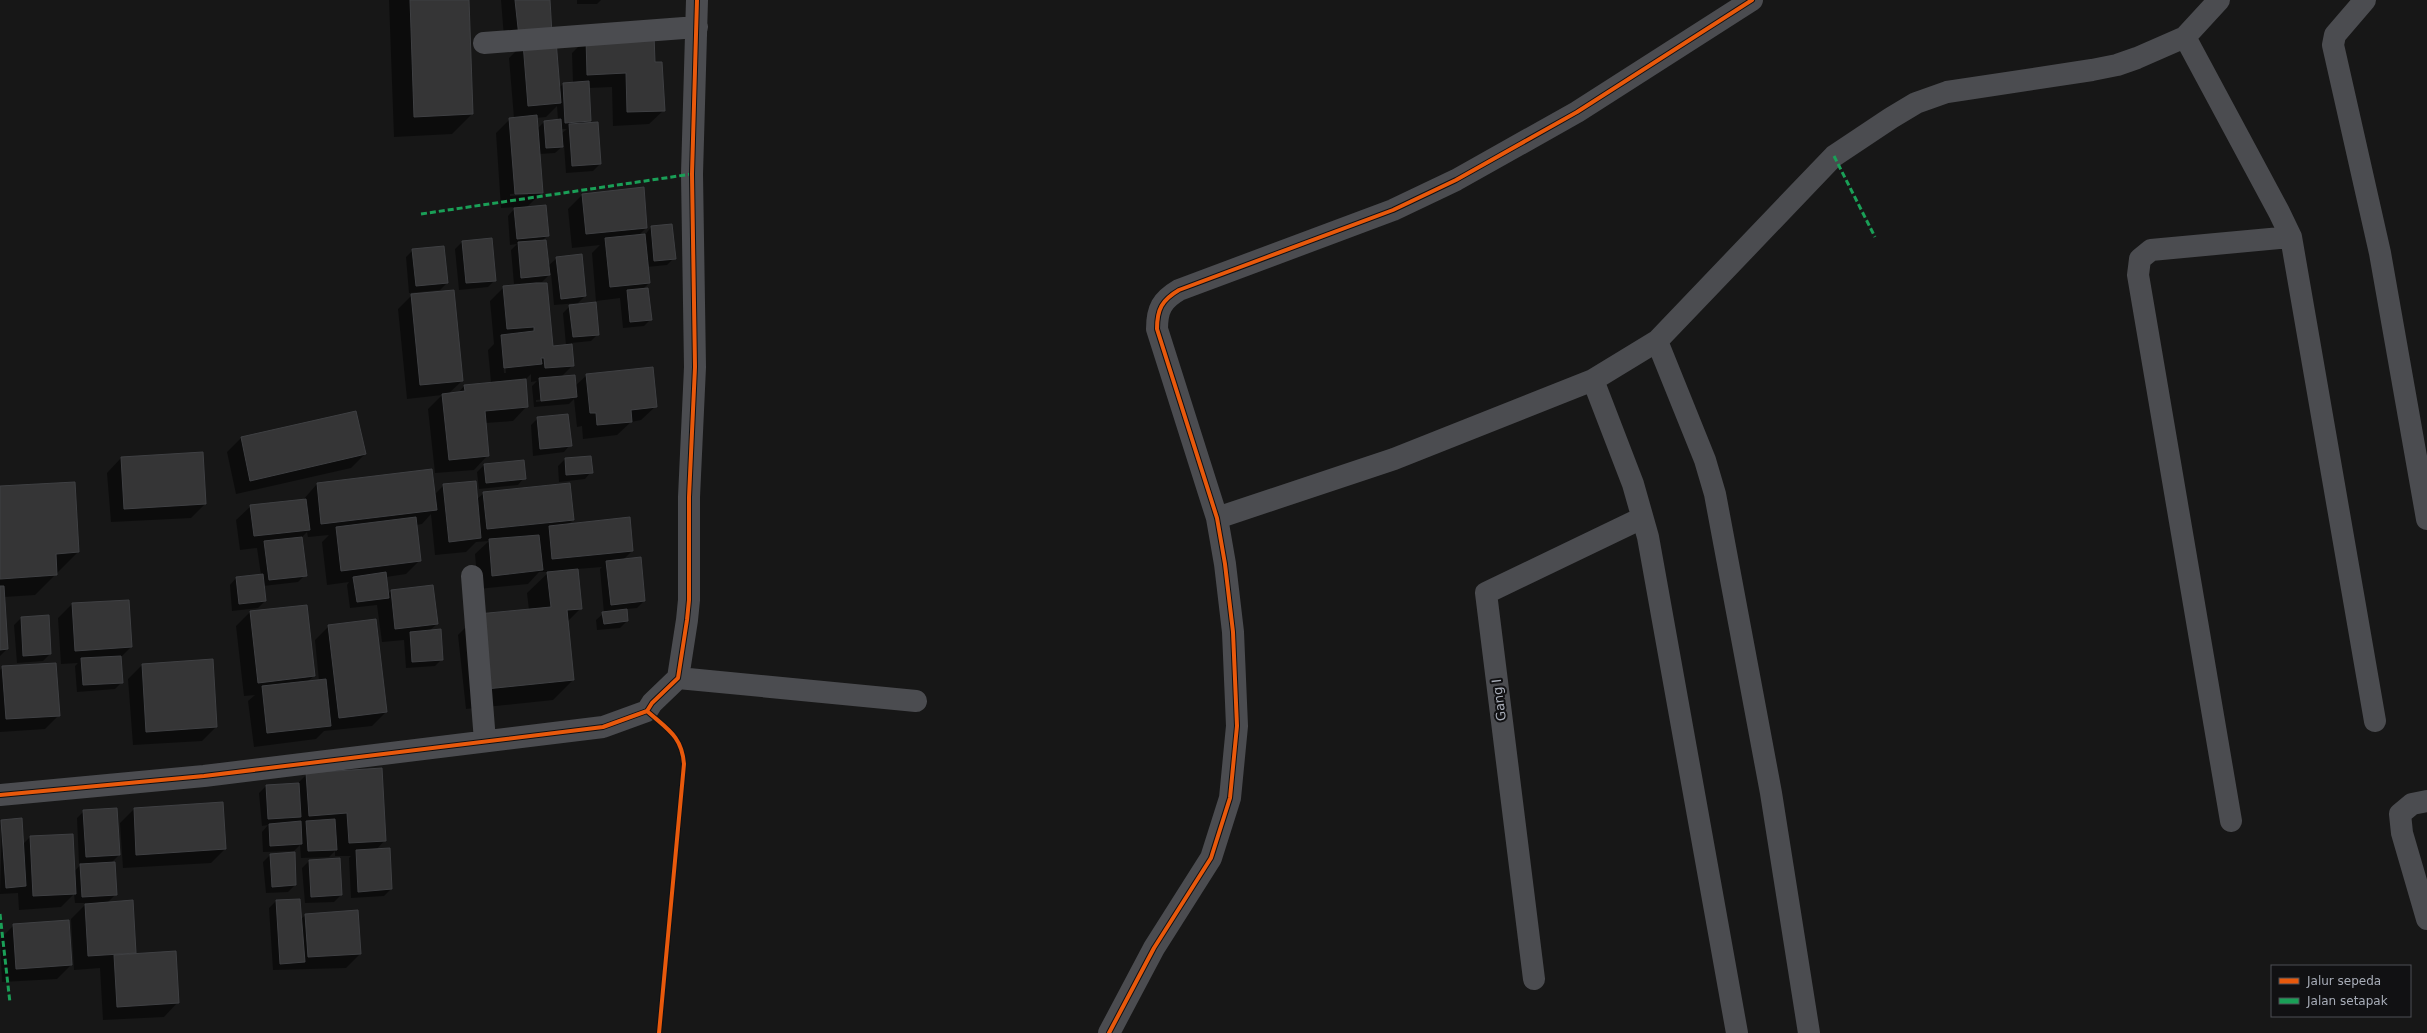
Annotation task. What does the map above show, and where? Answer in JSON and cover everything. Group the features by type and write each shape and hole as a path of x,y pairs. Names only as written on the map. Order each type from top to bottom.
{"street":[{"path":"0,795 204,776 603,727 647,711 652,703 678,678 689,600 689,497 695,367 692,174 697,0"},
{"path":"1109,1033 1154,948 1211,858 1230,798 1237,726 1233,632 1225,564 1217,518 1157,329 1157,314 1161,304 1179,290 1393,210 1456,180 1577,112 1752,0"},
{"path":"1217,518 1394,459 1593,380 1657,341 1834,156 1891,118 1916,103 1947,92 2117,65 2185,36 2219,0"},
{"path":"2364,0 2335,35 2333,45 2380,253 2427,519"},
{"path":"484,43 697,27"},
{"path":"2185,36 2280,212 2291,237 2375,721"},
{"path":"2230,821 2138,275 2140,259 2151,250 2291,237"},
{"path":"1657,341 1705,460 1715,494 1771,793 1809,1033"},
{"path":"1593,380 1633,484 1662,606 1737,1033"},
{"name":"Gang I","path":"1534,979 1486,593 1642,518"},
{"path":"472,576 485,741"},
{"path":"678,678 916,701"},
{"path":"2427,800 2412,804 2400,814 2402,833 2427,919"}],"building":[{"path":"410,0 469,0 473,114 414,117"},
{"path":"515,0 550,0 552,34 519,37"},
{"path":"654,35 655,62 662,62 665,111 627,112 626,73 587,75 586,38"},
{"path":"556,40 561,103 528,106 523,43"},
{"path":"589,81 591,121 565,123 563,83"},
{"path":"537,115 543,193 515,194 509,118"},
{"path":"561,119 563,147 546,148 544,121"},
{"path":"598,122 601,164 572,166 569,124"},
{"path":"644,187 647,228 586,234 582,194"},
{"path":"546,205 549,236 517,239 514,208"},
{"path":"672,224 676,259 654,261 651,226"},
{"path":"645,234 650,283 610,287 605,238"},
{"path":"492,238 496,281 466,283 462,241"},
{"path":"546,240 550,275 521,278 518,242"},
{"path":"444,246 448,283 416,286 412,249"},
{"path":"582,254 586,296 561,299 556,257"},
{"path":"547,283 553,346 572,344 574,366 545,368 544,358 541,358 542,364 504,368 501,335 534,331 534,327 507,329 503,286"},
{"path":"648,288 652,320 630,322 627,290"},
{"path":"454,290 463,381 420,385 411,294"},
{"path":"596,302 599,335 573,337 569,305"},
{"path":"653,367 657,407 631,410 632,422 597,425 596,413 590,413 586,374"},
{"path":"575,375 577,397 541,401 539,378"},
{"path":"526,379 528,407 485,411 489,456 449,460 442,394 465,391 464,385"},
{"path":"356,411 366,454 250,481 241,437"},
{"path":"568,414 572,446 540,449 537,417"},
{"path":"203,452 206,504 124,509 121,457"},
{"path":"591,456 593,473 566,475 565,458"},
{"path":"524,460 526,479 486,483 484,464"},
{"path":"432,469 437,510 321,524 317,483"},
{"path":"476,481 481,538 449,542 443,484"},
{"path":"75,482 79,552 56,554 57,575 0,579 0,486"},
{"path":"570,483 574,520 487,529 483,492"},
{"path":"306,499 310,530 254,536 250,505"},
{"path":"416,517 421,561 341,571 336,527"},
{"path":"630,517 633,551 552,559 549,526"},
{"path":"539,535 543,570 492,576 489,539"},
{"path":"302,537 307,576 269,580 264,541"},
{"path":"641,557 645,601 611,605 606,561"},
{"path":"578,569 582,609 567,610 574,680 486,689 478,614 551,607 547,572"},
{"path":"386,572 389,598 357,602 353,577"},
{"path":"263,574 266,601 239,604 236,577"},
{"path":"433,585 438,624 395,629 391,590"},
{"path":"0,586 4,586 8,649 0,650"},
{"path":"129,600 132,647 75,651 72,603"},
{"path":"307,605 315,676 258,683 250,611"},
{"path":"627,609 628,621 604,624 602,612"},
{"path":"49,615 51,654 23,656 21,617"},
{"path":"376,619 387,712 339,718 328,625"},
{"path":"441,629 443,660 412,662 410,632"},
{"path":"121,656 123,683 83,685 81,658"},
{"path":"213,659 217,727 146,732 142,664"},
{"path":"56,663 60,716 6,719 2,666"},
{"path":"326,679 331,726 267,733 262,686"},
{"path":"382,768 386,841 349,843 347,813 309,816 306,773"},
{"path":"299,783 301,817 268,819 266,785"},
{"path":"223,802 226,849 136,855 134,808"},
{"path":"117,808 120,855 86,857 83,810"},
{"path":"22,818 26,886 6,888 1,820"},
{"path":"335,819 337,850 308,851 306,821"},
{"path":"301,821 302,844 270,846 269,824"},
{"path":"73,834 76,894 33,896 30,836"},
{"path":"390,848 392,889 358,892 356,850"},
{"path":"295,852 296,885 272,887 270,854"},
{"path":"340,858 342,895 311,897 309,860"},
{"path":"115,862 117,895 82,897 80,864"},
{"path":"300,899 305,962 280,964 276,900"},
{"path":"133,900 136,953 88,956 85,904"},
{"path":"358,910 361,954 308,957 305,914"},
{"path":"69,920 72,965 16,969 13,924"},
{"path":"176,951 179,1003 117,1007 114,955"}],"marked path":[{"path":"1834,156 1875,237"},
{"path":"421,214 692,174"},
{"path":"0,914 10,1003"}],"cycle path":[{"path":"0,795 204,776 603,727 647,711 652,703 678,678 689,600 689,497 695,367 692,174 697,0"},
{"path":"1109,1033 1154,948 1211,858 1230,798 1237,726 1233,632 1225,564 1217,518 1157,329 1159,311 1165,301 1179,290 1393,210 1456,180 1577,112 1752,0"},
{"path":"647,711 667,728 677,740 683,754 684,764 659,1033"}]}
